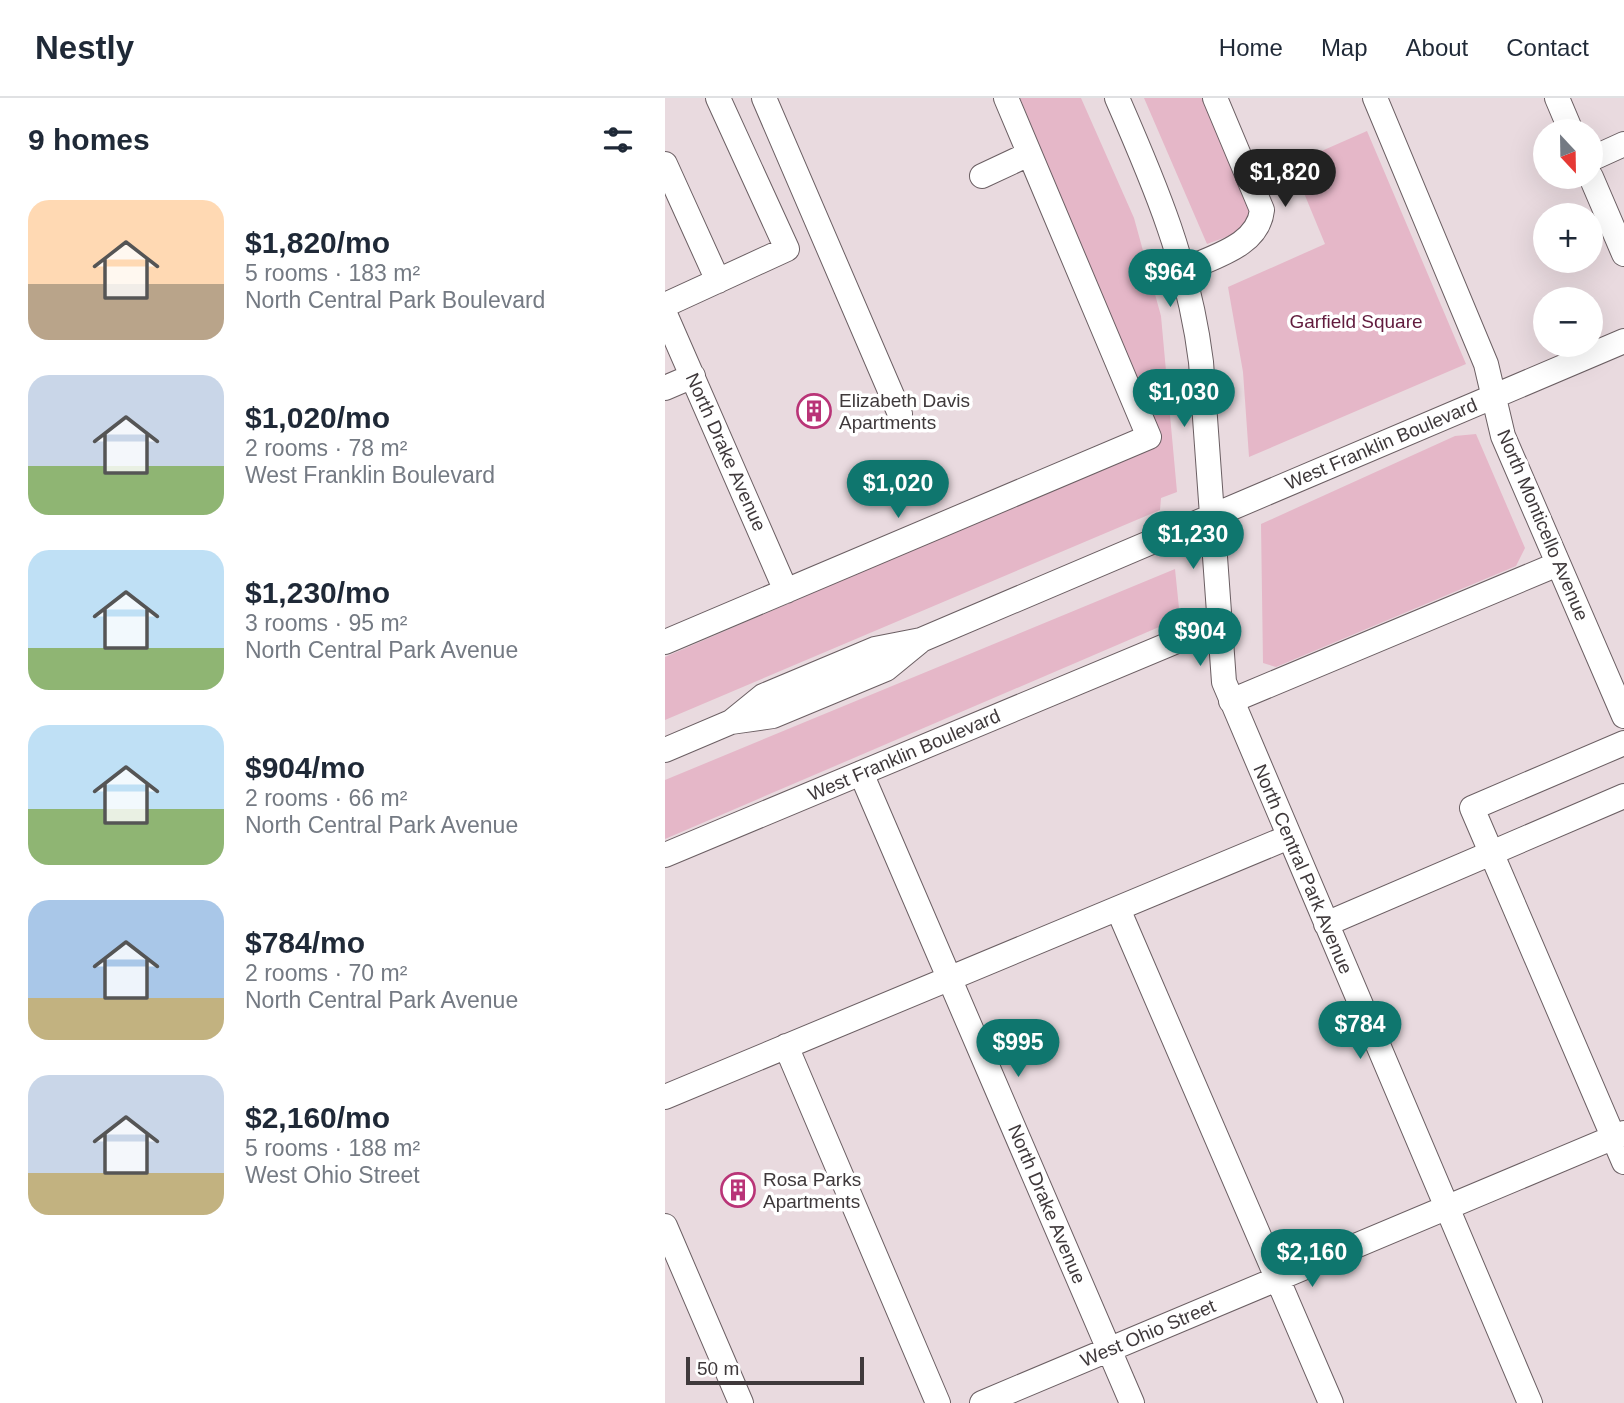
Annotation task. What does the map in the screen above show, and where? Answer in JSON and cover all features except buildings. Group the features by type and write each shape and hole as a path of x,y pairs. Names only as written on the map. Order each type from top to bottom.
{"street":[{"path":"665,305 787,249 718,98"},
{"path":"764,98 900,414"},
{"path":"665,642 1149,437 1006,98"},
{"name":"North Central Park Avenue","path":"1117,98 1168,218 1185,270 1202,362 1224,682 1530,1403"},
{"path":"1185,270 1247,240 1260,226 1262,211 1215,98"},
{"name":"North Monticello Avenue","path":"1375,98 1486,364 1503,436 1624,716"},
{"path":"1557,98 1566,119"},
{"path":"1603,154 1624,144"},
{"path":"982,176 1029,154"},
{"path":"665,164 718,281"},
{"path":"1596,189 1624,254"},
{"name":"North Drake Avenue","path":"665,314 786,591"},
{"name":"West Franklin Boulevard","path":"665,750 731,722 773,716 886,669 921,640 1624,341"},
{"path":"665,388 693,376"},
{"path":"1231,701 1558,564"},
{"name":"West Franklin Boulevard","path":"665,855 1220,623"},
{"path":"1624,743 1472,808 1619,1135 1624,1162"},
{"name":"North Drake Avenue","path":"861,773 1132,1403"},
{"path":"1326,924 1624,796"},
{"path":"665,1097 1289,837"},
{"path":"1118,909 1331,1403"},
{"path":"786,1046 938,1403"},
{"name":"West Ohio Street","path":"982,1403 1619,1135"},
{"path":"665,1226 741,1403"}],"green space":[{"path":"1020,98 1081,98 1134,218 1161,316 1177,492 1161,498 1160,510 665,720 665,657 1154,445 1156,430"},
{"path":"1144,98 1204,98 1252,211 1248,229 1207,244"},
{"name":"Garfield Square","path":"1367,131 1466,364 1249,457 1243,372 1228,287 1325,244 1292,164"},
{"path":"1476,434 1525,548 1516,566 1276,667 1263,663 1261,524 1455,436"},
{"path":"1175,569 1180,618 665,839 665,780"}],"place":[{"name":"Elizabeth Davis Apartments","path":"814,411"},
{"name":"Rosa Parks Apartments","path":"738,1190"}]}
